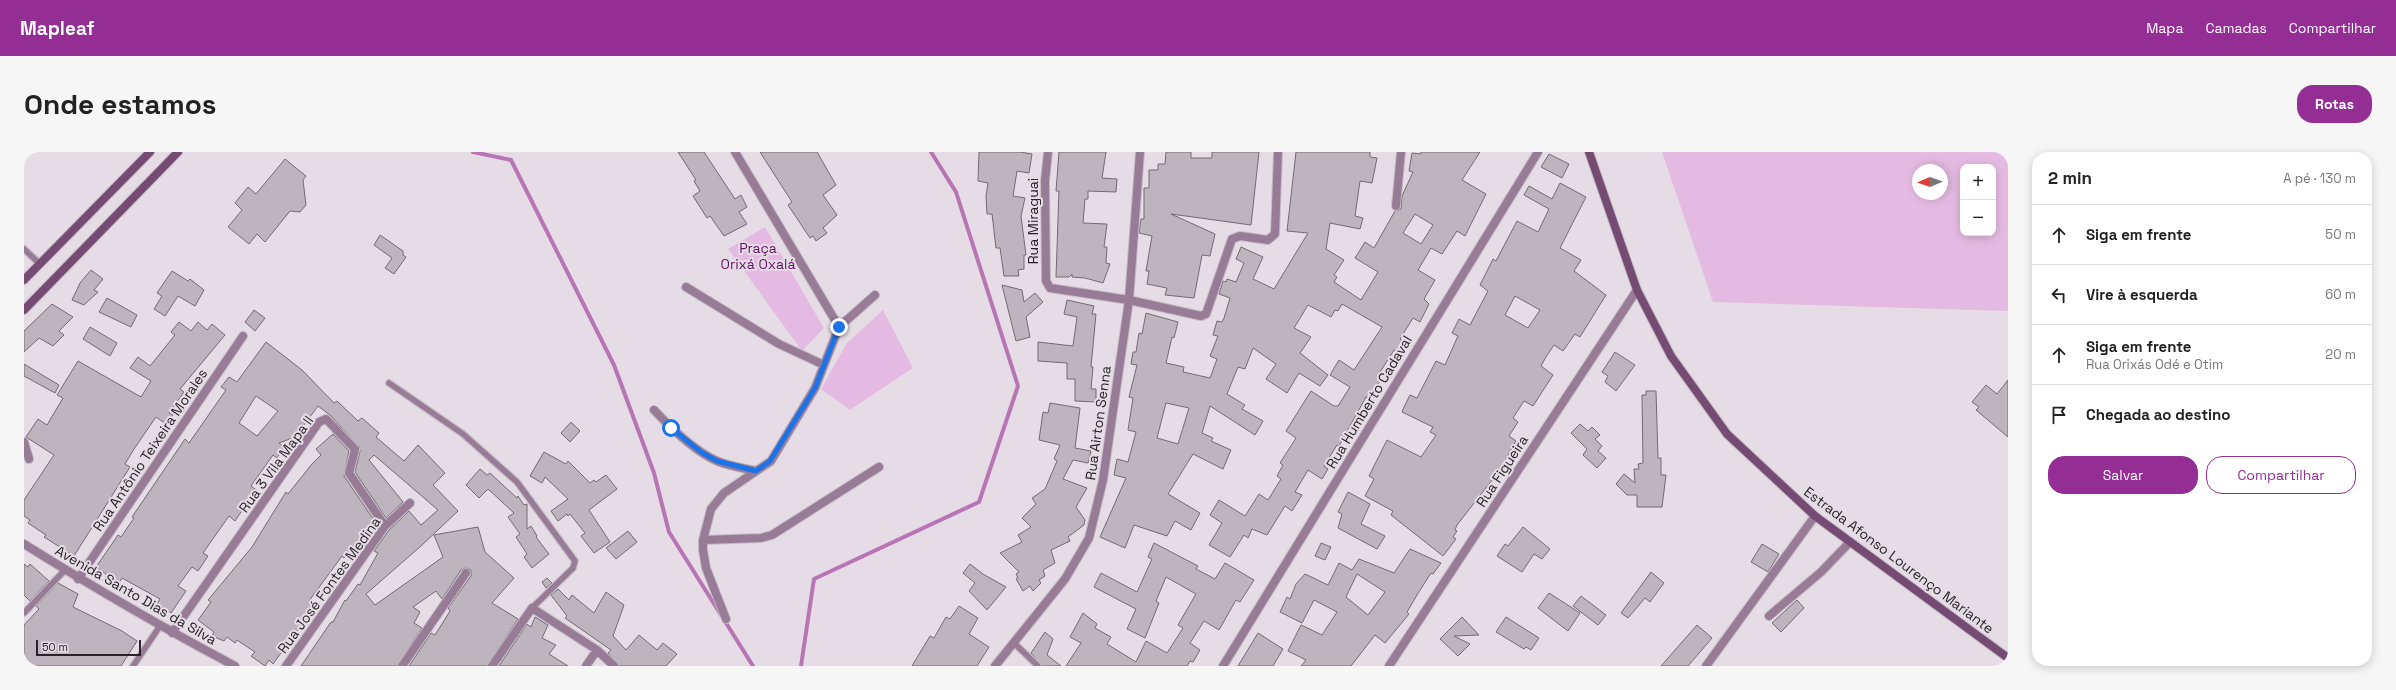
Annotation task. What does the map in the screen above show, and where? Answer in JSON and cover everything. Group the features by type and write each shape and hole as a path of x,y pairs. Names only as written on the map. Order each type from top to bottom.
{"main road":[{"path":"24,280 150,152"},
{"path":"24,310 178,152"},
{"name":"Estrada Afonso Lourenço Mariante","path":"1589,152 1637,290 1671,356 1727,434 1815,516 2008,658"}],"street":[{"path":"735,152 839,327"},
{"name":"Rua Miraguai","path":"1048,152 1045,181 1046,281 1050,288 1129,300"},
{"name":"Rua Airton Senna","path":"995,666 1065,579 1089,538 1103,480 1129,300 1140,152"},
{"path":"1129,300 1195,316 1206,314 1232,240 1240,236 1268,240 1275,234 1278,152"},
{"path":"1396,206 1400,152"},
{"name":"Rua Humberto Cadaval","path":"1223,666 1538,152"},
{"path":"686,287 780,344 824,365"},
{"name":"Rua Figueira","path":"1389,666 1637,290"},
{"path":"726,619 706,568 703,540 711,509 724,493 770,461 815,388 839,327 875,295"},
{"name":"Rua Antônio Teixeira Morales","path":"78,579 243,336"},
{"path":"654,410 671,428 701,452 717,461 756,471"},
{"name":"Rua 3 Vila Mapa II","path":"172,633 319,422 326,419 331,422 355,450 349,473 385,526"},
{"path":"24,442 29,459"},
{"path":"703,540 761,538 772,535 879,468"},
{"name":"Rua José Fontes Medina","path":"286,666 385,526 410,503"},
{"path":"1706,666 1815,516"},
{"path":"1769,616 1821,572 1850,542"},
{"name":"Avenida Santo Dias da Silva","path":"24,544 78,579 172,633 235,666"},
{"path":"402,666 466,573"},
{"path":"492,666 532,608 597,650 614,666"},
{"path":"586,666 597,650"}],"lane":[{"path":"24,249 40,264"},
{"path":"389,383 463,434 517,482 575,561 573,568 532,608"},
{"path":"24,613 65,570"},
{"path":"133,666 160,626"},
{"path":"1014,643 1038,666"}],"green space":[{"path":"1662,152 2008,152 2008,311 1713,302"},
{"name":"Praça Orixá Oxalá","path":"765,227 824,328 802,351 728,249"},
{"path":"883,310 913,368 850,410 821,389 847,343"}],"building":[{"path":"678,152 704,152 735,199 741,195 747,207 739,212 747,224 724,236 710,216 707,218 693,196 700,191 694,181 696,180"},
{"path":"760,152 817,152 836,185 823,195 837,215 823,228 827,233 816,241 813,236 810,238 788,205 792,202"},
{"path":"979,152 1020,152 1032,154 1029,173 1017,171 1013,196 1025,198 1021,216 1026,255 1024,255 1024,269 1018,270 1019,276 1004,276 1000,248 996,248 992,214 987,214 986,196 988,183 978,181"},
{"path":"1059,152 1106,152 1102,178 1117,179 1116,192 1088,191 1088,199 1085,199 1083,223 1107,224 1104,247 1107,247 1106,263 1110,264 1103,283 1085,278 1072,277 1072,274 1069,277 1056,277 1059,191 1056,191"},
{"path":"1166,152 1191,152 1191,158 1212,158 1212,152 1259,152 1251,225 1171,214 1215,234 1210,256 1202,255 1194,298 1165,295 1167,288 1147,284 1149,271 1146,271 1152,236 1139,233 1141,219 1144,219 1144,188 1149,188 1149,170 1158,170 1158,164 1165,164"},
{"path":"1296,152 1370,152 1370,157 1377,158 1372,183 1360,181 1355,216 1363,218 1360,229 1330,223 1326,249 1344,260 1334,275 1337,277 1334,282 1361,300 1378,272 1355,258 1365,242 1374,248 1395,211 1401,209 1402,196 1413,172 1409,171 1412,153 1480,152 1462,180 1486,194 1465,236 1457,231 1442,254 1431,248 1418,270 1435,280 1424,299 1429,304 1420,322 1413,318 1400,339 1405,342 1399,353 1394,350 1377,377 1381,380 1368,398 1366,397 1339,446 1337,445 1324,466 1328,469 1322,479 1308,470 1295,492 1302,495 1292,511 1285,506 1267,535 1252,529 1248,538 1244,535 1230,557 1209,545 1222,523 1210,515 1219,500 1245,516 1259,494 1268,500 1281,479 1277,476 1283,465 1280,463 1296,438 1286,431 1311,391 1334,406 1338,406 1350,387 1330,375 1339,360 1354,370 1382,327 1342,304 1338,311 1335,310 1331,317 1308,305 1294,328 1311,337 1300,353 1328,375 1320,386 1299,373 1287,393 1266,379 1276,364 1253,348 1245,369 1238,367 1227,394 1245,405 1242,409 1263,421 1255,435 1210,406 1202,433 1213,438 1211,441 1231,450 1223,469 1193,454 1168,494 1200,513 1191,530 1175,521 1167,536 1134,525 1125,548 1100,537 1126,478 1114,475 1117,459 1128,462 1136,432 1128,430 1133,398 1129,397 1137,365 1131,364 1133,352 1136,352 1139,333 1142,334 1146,313 1178,322 1174,338 1172,337 1166,363 1184,367 1183,372 1210,378 1217,359 1210,356 1218,336 1213,335 1217,321 1222,322 1224,318 1230,298 1219,294 1223,281 1226,282 1227,279 1236,282 1244,263 1236,259 1241,247 1263,257 1253,279 1274,289 1308,233 1287,231","holes":["1415,214 1433,225 1421,244 1403,233","1166,403 1189,408 1178,444 1157,438"]},
{"path":"1549,154 1569,164 1562,178 1541,167"},
{"path":"285,159 306,176 303,180 306,205 300,212 290,211 265,242 257,234 249,244 228,227 242,210 235,203 248,187 256,194"},
{"path":"1560,183 1586,197 1560,248 1581,260 1574,271 1606,295 1580,337 1575,334 1563,351 1554,345 1546,357 1541,366 1553,375 1533,406 1524,401 1513,418 1518,422 1509,436 1516,441 1500,470 1457,525 1455,530 1457,531 1453,537 1456,539 1443,556 1391,515 1393,511 1365,496 1374,479 1369,476 1387,440 1421,457 1436,435 1430,432 1433,427 1402,412 1404,407 1410,395 1417,398 1436,361 1445,365 1458,336 1452,333 1459,319 1470,325 1488,291 1480,285 1493,259 1496,261 1517,221 1538,232 1549,209 1524,195 1529,186 1552,199","holes":["1515,296 1540,310 1528,328 1505,315"]},
{"path":"380,235 403,251 403,255 406,257 394,274 385,268 392,258 374,245"},
{"path":"91,270 103,279 94,290 98,292 84,305 72,300 80,283"},
{"path":"172,271 188,281 190,279 204,290 195,306 178,296 165,316 154,309 162,296 157,293"},
{"path":"1002,285 1022,290 1024,302 1035,293 1043,302 1026,317 1030,337 1016,341"},
{"path":"107,298 137,315 131,327 99,312"},
{"path":"1067,300 1094,306 1092,314 1096,314 1091,367 1093,367 1091,389 1096,389 1096,402 1075,401 1075,379 1067,379 1067,363 1038,361 1038,342 1073,346 1077,317 1064,314"},
{"path":"52,304 73,317 59,331 64,335 53,346 39,338 24,352 24,331"},
{"path":"254,310 265,318 255,331 245,322"},
{"path":"179,322 191,331 198,322 207,330 212,324 225,335 180,389 184,392 169,413 173,415 166,424 156,417 134,449 125,464 130,467 74,556 44,537 46,535 28,523 30,520 24,516 24,500 54,455 26,437 38,419 47,425 63,398 57,395 78,361 141,397 151,381 130,368 138,357 150,366 175,335 171,332"},
{"path":"90,327 117,343 110,356 83,339"},
{"path":"266,342 302,370 334,403 337,401 358,421 362,418 379,433 376,437 404,461 418,445 445,473 433,485 458,511 421,546 366,594 375,605 443,557 434,535 478,527 485,552 514,578 492,603 518,619 487,666 409,666 431,633 435,635 450,611 448,608 471,576 471,570 466,568 461,570 442,599 436,591 413,607 420,612 414,623 422,628 397,666 301,666 331,622 333,622 345,600 346,601 358,584 360,585 378,553 374,551 389,530 409,511 421,525 438,510 374,455 369,460 403,502 386,518 355,472 360,451 359,447 330,415 318,406 295,437 279,443 284,447 277,458 273,455 251,486 259,492 252,502 249,500 235,521 229,516 203,553 208,556 198,571 192,567 178,586 186,591 171,613 157,604 160,599 122,578 115,589 103,581 107,575 96,567 118,535 121,537 134,518 132,517 185,439 189,443 226,390 221,387 229,377 237,382","holes":["256,396 278,411 257,436 239,423"]},
{"path":"1615,352 1635,365 1616,391 1605,382 1608,376 1602,372"},
{"path":"24,364 59,385 55,393 24,376"},
{"path":"2008,380 2008,437 1976,410 1979,407 1972,402 1986,385 1997,394"},
{"path":"1646,391 1656,391 1658,458 1661,458 1661,475 1666,475 1662,507 1637,507 1637,495 1627,495 1616,484 1624,474 1635,483 1634,469 1639,469 1638,464 1643,463 1642,395 1646,395"},
{"path":"1050,403 1080,408 1075,448 1091,451 1088,463 1073,460 1063,479 1087,488 1076,507 1085,520 1084,525 1068,537 1070,541 1051,550 1055,563 1043,570 1045,576 1039,580 1041,583 1033,591 1030,586 1023,591 1016,579 1018,578 1016,574 1019,572 1000,553 1022,542 1018,535 1031,527 1022,518 1036,504 1032,498 1045,489 1057,461 1054,459 1060,445 1039,440 1043,412 1048,413"},
{"path":"571,422 580,431 570,442 561,433"},
{"path":"1580,424 1588,431 1592,427 1600,435 1595,439 1602,446 1598,451 1606,458 1597,468 1583,455 1587,449 1571,433"},
{"path":"333,434 349,451 344,476 378,526 364,546 356,543 344,558 342,556 309,601 315,607 303,625 302,624 273,664 269,660 265,666 251,656 255,652 237,640 235,643 227,637 224,641 212,636 214,632 198,620 211,602 208,600 252,547 286,492 288,494 321,455 316,449"},
{"path":"544,452 566,464 568,461 590,483 594,480 596,482 606,475 617,489 589,510 610,542 594,553 581,536 585,533 570,514 568,516 567,514 558,521 551,511 568,499 545,477 542,483 530,476"},
{"path":"480,469 487,475 490,473 517,498 518,496 524,505 527,504 527,529 531,526 537,536 536,537 549,554 532,568 524,557 527,554 516,537 520,534 508,517 514,513 488,489 479,498 466,485"},
{"path":"1348,492 1370,504 1361,524 1385,536 1377,549 1338,528 1342,514 1338,512"},
{"path":"1523,527 1550,549 1542,559 1534,554 1522,572 1497,556 1505,544 1508,546"},
{"path":"628,531 637,542 616,559 606,548"},
{"path":"1154,543 1198,566 1196,569 1215,579 1225,563 1254,580 1240,602 1236,600 1219,630 1204,621 1190,643 1200,650 1193,662 1190,661 1187,666 1066,666 1081,643 1070,637 1083,613 1097,624 1095,628 1111,637 1107,644 1136,662 1146,641 1167,653 1183,628 1178,625 1196,594 1166,577 1156,601 1159,603 1145,638 1127,629 1136,609 1094,587 1101,573 1137,592 1152,559 1148,557"},
{"path":"1321,543 1331,547 1325,560 1315,556"},
{"path":"1762,544 1779,554 1768,572 1751,562"},
{"path":"1410,549 1441,563 1433,574 1431,573 1417,595 1407,612 1409,614 1385,643 1375,635 1351,666 1301,666 1306,660 1288,651 1301,625 1322,635 1337,612 1314,600 1302,623 1280,612 1287,597 1290,599 1296,584 1305,574 1328,585 1339,563 1352,570 1359,559 1394,573","holes":["1357,574 1385,592 1368,615 1346,597"]},
{"path":"24,564 28,567 30,564 49,581 30,601 24,595"},
{"path":"970,564 983,574 1006,587 987,610 969,591 975,583 963,573"},
{"path":"1651,572 1664,583 1650,602 1645,598 1628,618 1621,613"},
{"path":"547,578 552,583 546,588 542,582"},
{"path":"58,583 78,594 73,607 122,631 137,641 121,666 24,666 24,625 39,609 36,606"},
{"path":"558,589 569,600 572,595 594,613 606,592 624,605 613,636 626,650 639,635 657,650 663,643 677,654 666,666 619,666 608,653 611,650 565,618 567,616 551,595"},
{"path":"1549,593 1580,613 1568,631 1538,608"},
{"path":"1581,596 1606,615 1598,625 1573,606"},
{"path":"1797,600 1804,608 1781,632 1772,623"},
{"path":"959,606 978,618 969,634 989,647 977,666 912,666 930,636 934,638 946,617 950,619"},
{"path":"535,617 548,625 542,638 556,645 549,654 568,666 499,666 527,624 531,627"},
{"path":"1462,617 1479,635 1454,636 1470,644 1458,656 1440,639"},
{"path":"1506,617 1539,638 1531,650 1526,647 1524,649 1496,632"},
{"path":"1697,625 1712,638 1688,666 1661,666"},
{"path":"1045,632 1053,639 1047,655 1061,666 1042,666 1031,653"},
{"path":"1258,633 1283,649 1273,666 1238,666"}],"waterway":[{"path":"473,152 511,160 614,365 654,473 669,532 753,666"},
{"path":"801,666 814,579 979,502 1018,386 956,192 931,152"}],"route":[{"path":"671,428 692,443 701,452 717,461 756,471 770,461 815,388 839,327"}]}
